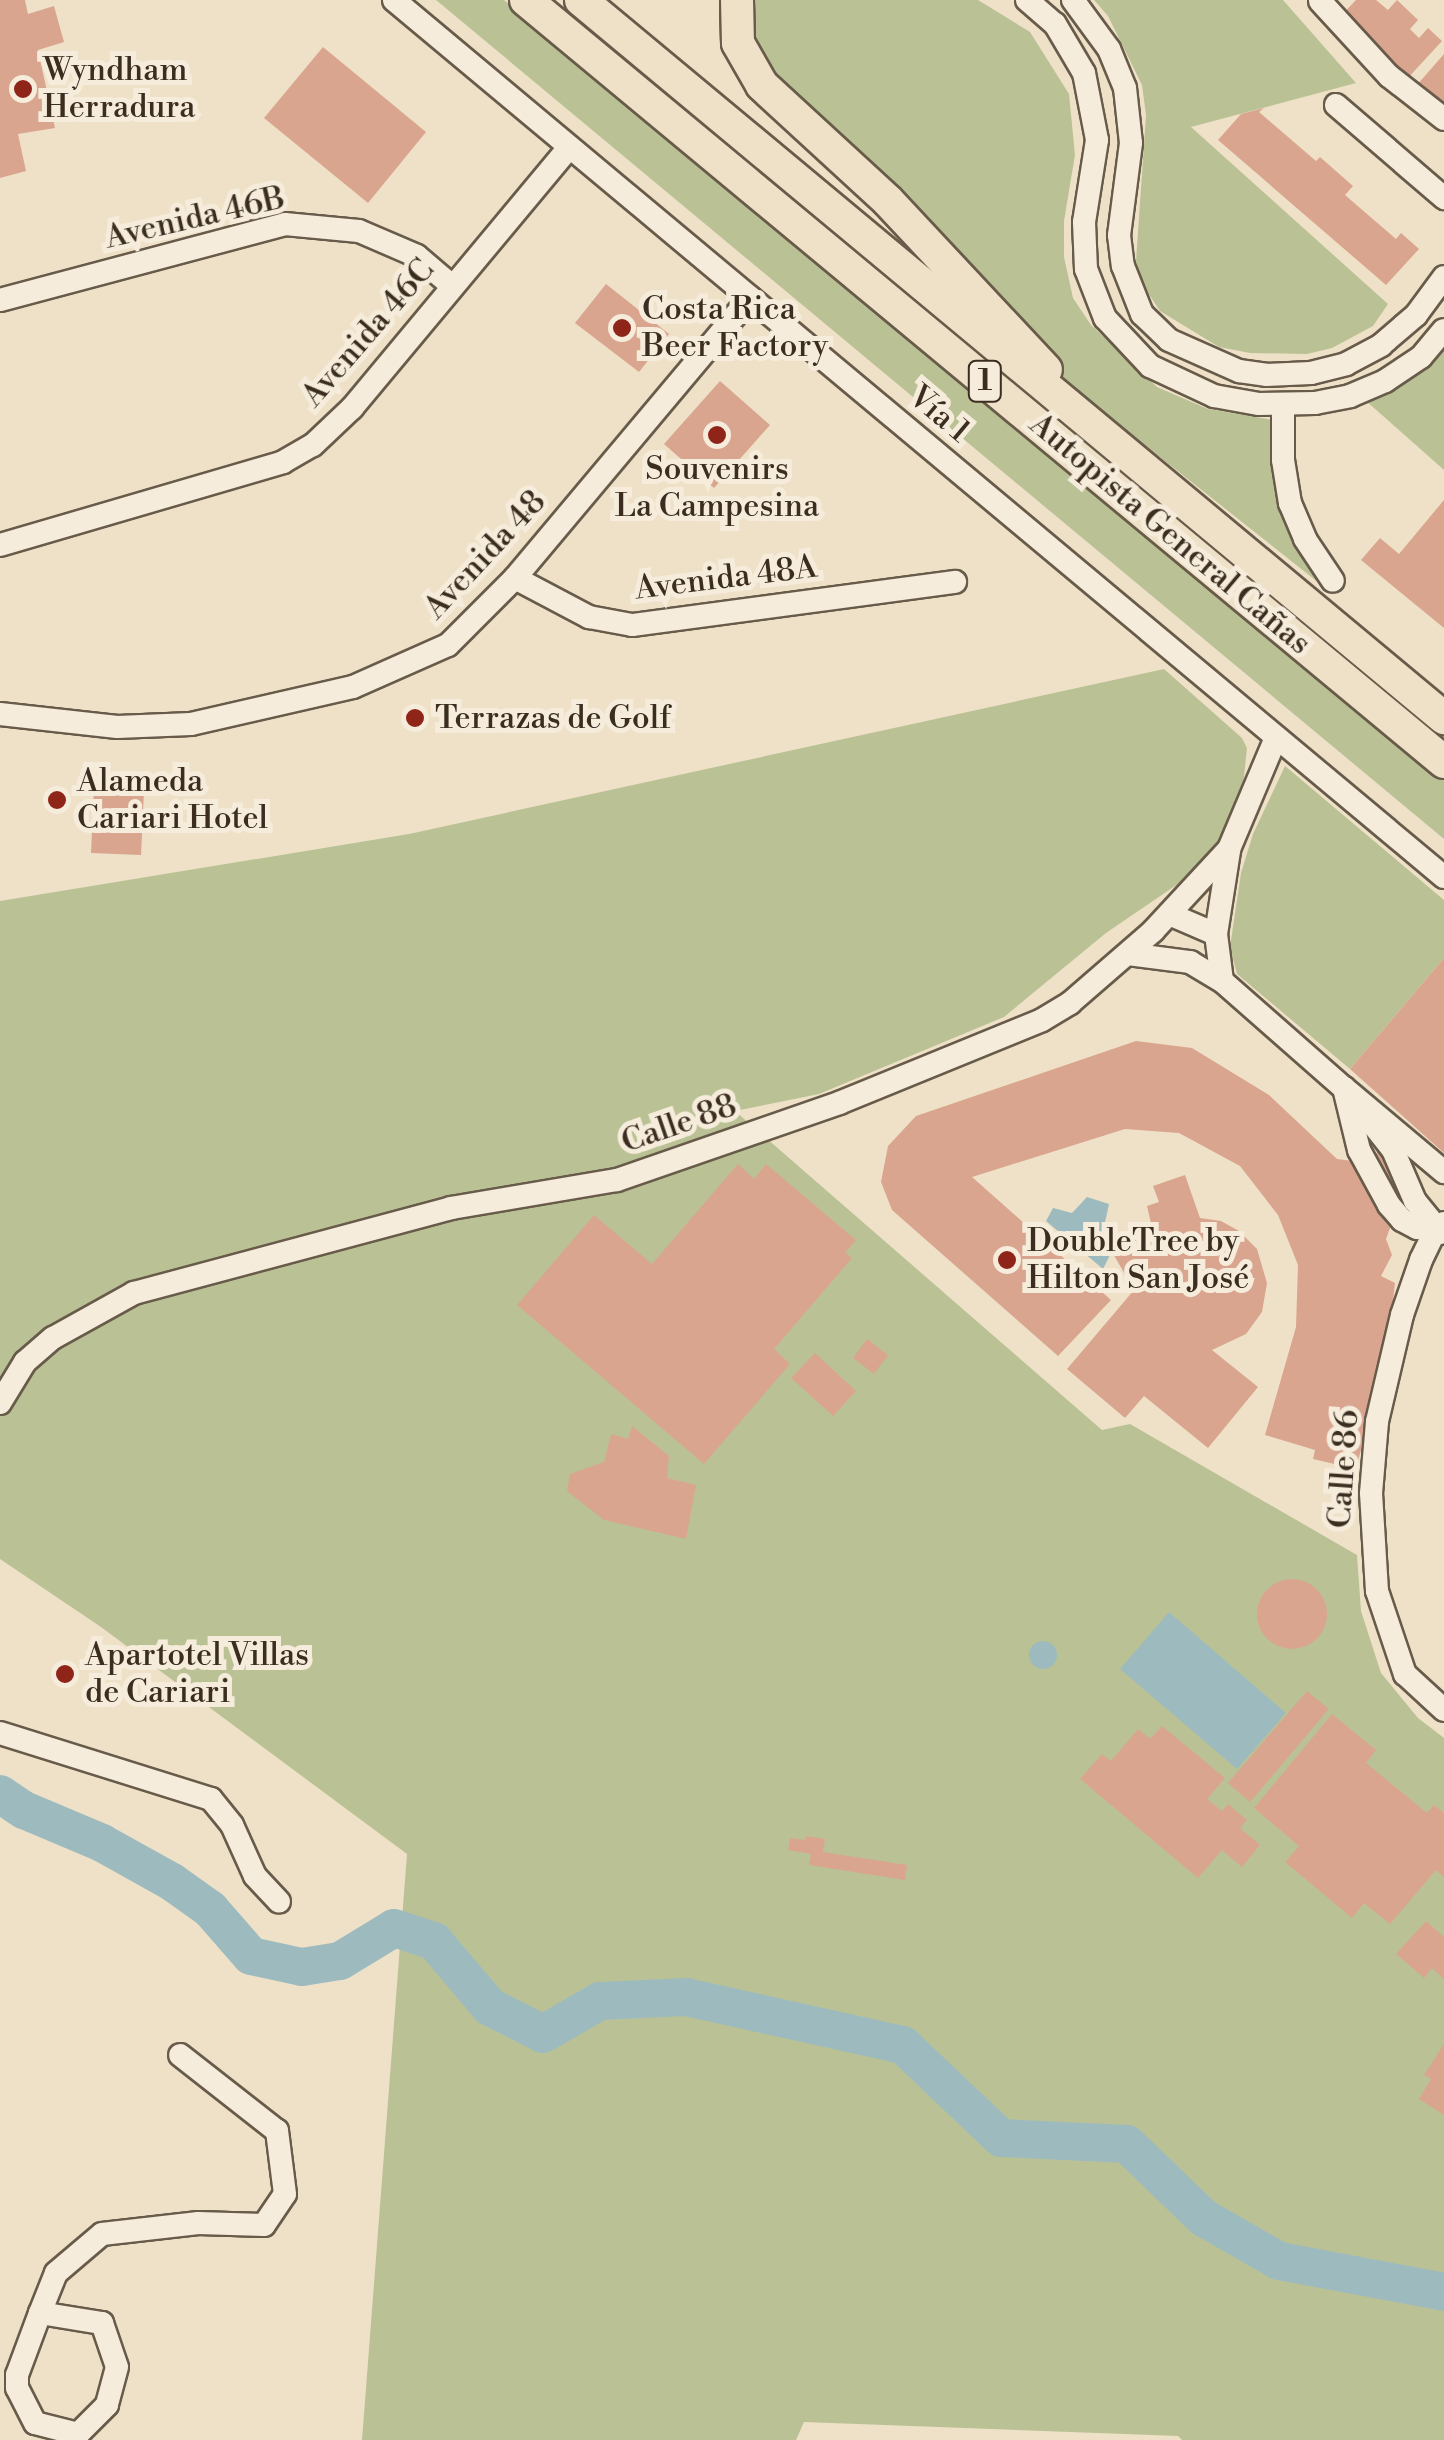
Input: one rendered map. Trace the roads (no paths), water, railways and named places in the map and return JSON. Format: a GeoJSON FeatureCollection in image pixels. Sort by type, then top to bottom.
{"type":"FeatureCollection","features":[{"type":"Feature","properties":{"kind":"highway","name":"Autopista General Cañas"},"geometry":{"type":"LineString","coordinates":[[526,0],[1444,762]]}},
{"type":"Feature","properties":{"kind":"highway","name":"Autopista General Cañas"},"geometry":{"type":"LineString","coordinates":[[581,0],[1444,718]]}},
{"type":"Feature","properties":{"kind":"highway"},"geometry":{"type":"LineString","coordinates":[[737,0],[738,43],[762,85],[888,201],[1010,329],[1047,371],[1076,415]]}},
{"type":"Feature","properties":{"kind":"street","name":"Vía 1"},"geometry":{"type":"LineString","coordinates":[[394,0],[1444,877]]}},
{"type":"Feature","properties":{"kind":"street"},"geometry":{"type":"LineString","coordinates":[[1027,0],[1055,24],[1084,73],[1092,102],[1096,158],[1083,238],[1086,269],[1104,318],[1133,351],[1168,377],[1214,396],[1274,404],[1315,403],[1350,396],[1386,381],[1421,357],[1444,330]]}},
{"type":"Feature","properties":{"kind":"street"},"geometry":{"type":"LineString","coordinates":[[1320,1],[1389,76],[1444,119]]}},
{"type":"Feature","properties":{"kind":"street"},"geometry":{"type":"LineString","coordinates":[[1055,24],[1075,2],[1109,49],[1125,88],[1131,143],[1120,234],[1123,266],[1135,302],[1152,325],[1186,350],[1218,365],[1266,375],[1312,373],[1346,364],[1381,346],[1416,316],[1444,277]]}},
{"type":"Feature","properties":{"kind":"street"},"geometry":{"type":"LineString","coordinates":[[1336,105],[1444,198]]}},
{"type":"Feature","properties":{"kind":"street","name":"Avenida 46C"},"geometry":{"type":"LineString","coordinates":[[0,545],[283,462],[313,445],[352,408],[568,149]]}},
{"type":"Feature","properties":{"kind":"street","name":"Avenida 46B"},"geometry":{"type":"LineString","coordinates":[[0,300],[285,224],[358,231],[417,256],[452,286]]}},
{"type":"Feature","properties":{"kind":"street","name":"Avenida 48"},"geometry":{"type":"LineString","coordinates":[[1,712],[117,728],[191,724],[353,687],[448,645],[515,578],[750,298]]}},
{"type":"Feature","properties":{"kind":"street"},"geometry":{"type":"LineString","coordinates":[[1312,373],[1315,403]]}},
{"type":"Feature","properties":{"kind":"street"},"geometry":{"type":"LineString","coordinates":[[1266,375],[1290,502],[1305,539],[1333,581]]}},
{"type":"Feature","properties":{"kind":"street","name":"Avenida 48A"},"geometry":{"type":"LineString","coordinates":[[515,578],[589,617],[632,624],[954,582]]}},
{"type":"Feature","properties":{"kind":"street","name":"Calle 88"},"geometry":{"type":"LineString","coordinates":[[0,1403],[25,1362],[52,1338],[134,1292],[450,1208],[617,1180],[976,1050],[1070,1003],[1170,914],[1229,849],[1258,789],[1276,738]]}},
{"type":"Feature","properties":{"kind":"street"},"geometry":{"type":"LineString","coordinates":[[1222,981],[1216,934],[1229,849]]}},
{"type":"Feature","properties":{"kind":"street"},"geometry":{"type":"LineString","coordinates":[[1170,914],[1216,934]]}},
{"type":"Feature","properties":{"kind":"street"},"geometry":{"type":"LineString","coordinates":[[1128,954],[1190,962],[1222,981],[1444,1172]]}},
{"type":"Feature","properties":{"kind":"street"},"geometry":{"type":"LineString","coordinates":[[1344,1088],[1393,1150],[1415,1200],[1441,1229]]}},
{"type":"Feature","properties":{"kind":"street","name":"Calle 86"},"geometry":{"type":"LineString","coordinates":[[1441,1229],[1402,1315],[1377,1422],[1371,1546],[1377,1591],[1405,1674],[1444,1710]]}},
{"type":"Feature","properties":{"kind":"street"},"geometry":{"type":"LineString","coordinates":[[0,1733],[210,1799],[222,1809],[255,1876],[279,1902]]}},
{"type":"Feature","properties":{"kind":"street"},"geometry":{"type":"LineString","coordinates":[[40,2313],[102,2323],[117,2367],[106,2405],[78,2434],[35,2424],[8,2387],[17,2375],[40,2313],[56,2273],[102,2234],[198,2223],[264,2225],[285,2194],[277,2131],[180,2054]]}},
{"type":"Feature","properties":{"kind":"water"},"geometry":{"type":"Polygon","coordinates":[[[1087,1197],[1109,1204],[1103,1232],[1116,1243],[1103,1269],[1046,1221],[1053,1208],[1072,1213],[1087,1197]]]}},
{"type":"Feature","properties":{"kind":"water"},"geometry":{"type":"Polygon","coordinates":[[[1169,1612],[1286,1713],[1237,1769],[1120,1669],[1169,1612]]]}},
{"type":"Feature","properties":{"kind":"water"},"geometry":{"type":"Polygon","coordinates":[[[1043,1641],[1053,1645],[1057,1655],[1053,1665],[1043,1669],[1033,1665],[1029,1655],[1033,1645],[1043,1641]]]}},
{"type":"Feature","properties":{"kind":"waterway"},"geometry":{"type":"LineString","coordinates":[[0,1794],[24,1810],[102,1843],[172,1882],[210,1909],[251,1956],[302,1967],[340,1961],[394,1928],[434,1941],[490,2007],[543,2034],[600,2001],[686,1997],[903,2045],[1001,2138],[1127,2144],[1204,2218],[1279,2261],[1444,2292]]}},
{"type":"Feature","properties":{"kind":"place","name":"Wyndham Herradura"},"geometry":{"type":"Point","coordinates":[23,89]}},
{"type":"Feature","properties":{"kind":"place","name":"Costa Rica Beer Factory"},"geometry":{"type":"Point","coordinates":[622,328]}},
{"type":"Feature","properties":{"kind":"place","name":"Souvenirs La Campesina"},"geometry":{"type":"Point","coordinates":[717,435]}},
{"type":"Feature","properties":{"kind":"place","name":"Terrazas de Golf"},"geometry":{"type":"Point","coordinates":[415,718]}},
{"type":"Feature","properties":{"kind":"place","name":"Alameda Cariari Hotel"},"geometry":{"type":"Point","coordinates":[57,800]}},
{"type":"Feature","properties":{"kind":"place","name":"DoubleTree by Hilton San José"},"geometry":{"type":"Point","coordinates":[1007,1260]}},
{"type":"Feature","properties":{"kind":"place","name":"Apartotel Villas de Cariari"},"geometry":{"type":"Point","coordinates":[65,1674]}}]}
